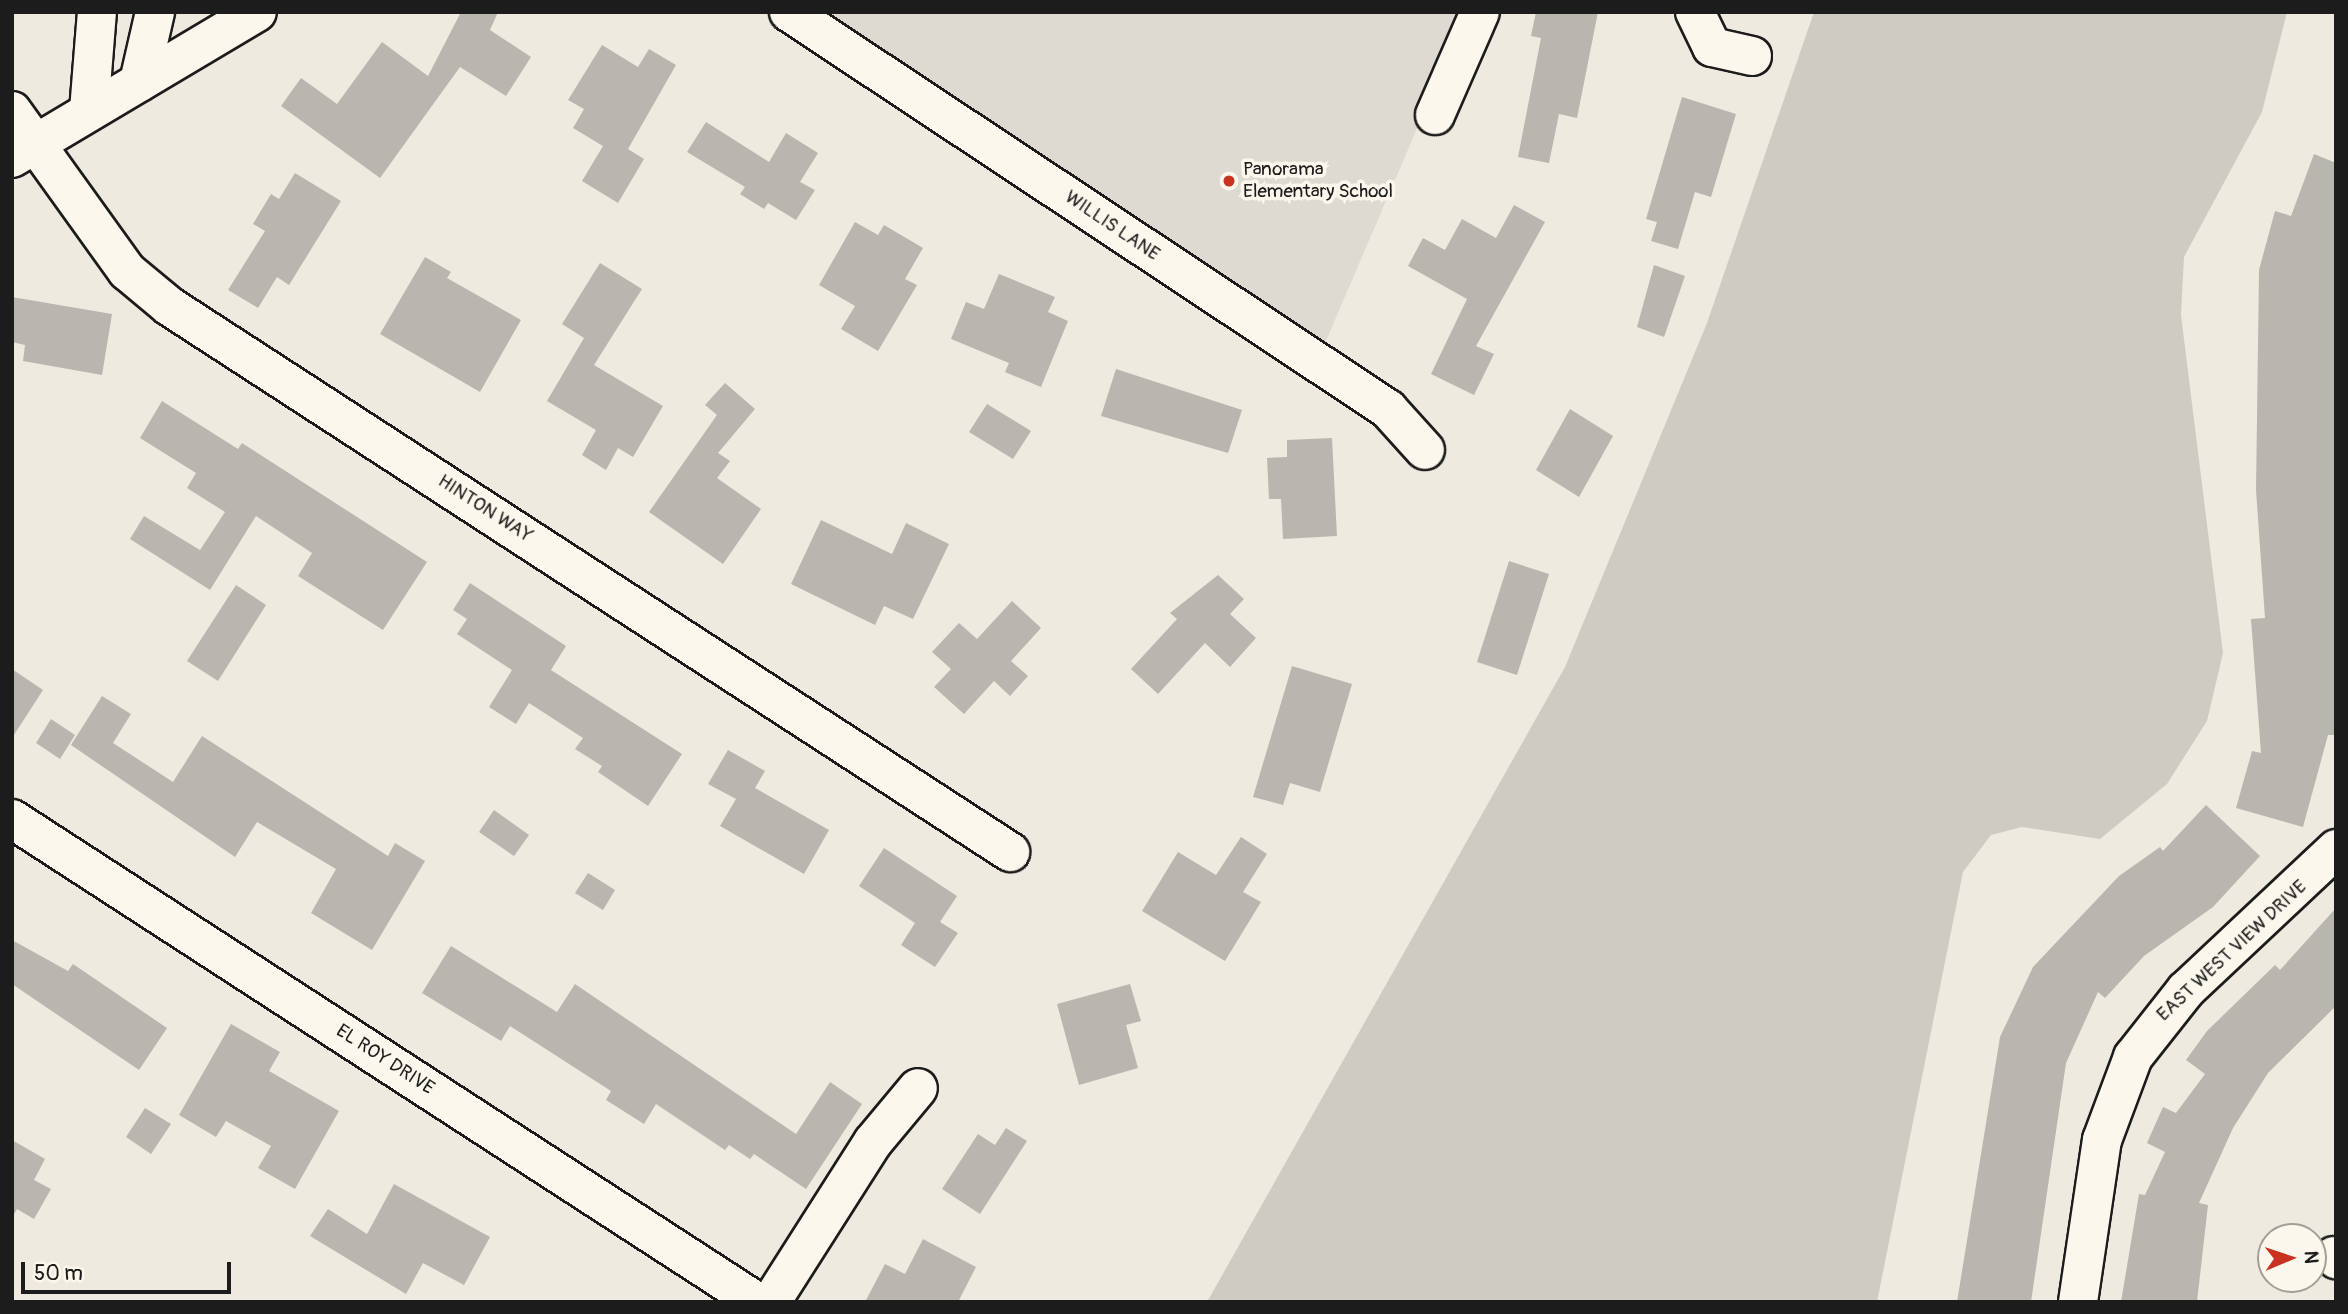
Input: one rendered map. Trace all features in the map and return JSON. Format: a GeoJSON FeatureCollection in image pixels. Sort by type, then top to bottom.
{"type":"FeatureCollection","features":[{"type":"Feature","properties":{"kind":"street"},"geometry":{"type":"LineString","coordinates":[[89,111],[97,12]]}},
{"type":"Feature","properties":{"kind":"street"},"geometry":{"type":"LineString","coordinates":[[139,82],[155,12]]}},
{"type":"Feature","properties":{"kind":"street"},"geometry":{"type":"LineString","coordinates":[[23,151],[257,12]]}},
{"type":"Feature","properties":{"kind":"street","name":"WILLIS LANE"},"geometry":{"type":"LineString","coordinates":[[789,12],[1388,409],[1425,450]]}},
{"type":"Feature","properties":{"kind":"street"},"geometry":{"type":"LineString","coordinates":[[1434,115],[1480,12]]}},
{"type":"Feature","properties":{"kind":"street"},"geometry":{"type":"LineString","coordinates":[[1695,12],[1712,47],[1752,56]]}},
{"type":"Feature","properties":{"kind":"street","name":"HINTON WAY"},"geometry":{"type":"LineString","coordinates":[[12,111],[23,151],[127,271],[169,306],[1010,852]]}},
{"type":"Feature","properties":{"kind":"street","name":"EL ROY DRIVE"},"geometry":{"type":"LineString","coordinates":[[12,819],[757,1302]]}},
{"type":"Feature","properties":{"kind":"street","name":"EAST WEST VIEW DRIVE"},"geometry":{"type":"LineString","coordinates":[[2078,1302],[2102,1140],[2133,1057],[2186,990],[2336,849]]}},
{"type":"Feature","properties":{"kind":"street"},"geometry":{"type":"LineString","coordinates":[[771,1302],[873,1143],[918,1088]]}},
{"type":"Feature","properties":{"kind":"shaded area","name":"Panorama Elementary School"},"geometry":{"type":"Polygon","coordinates":[[[804,12],[1467,12],[1322,350],[804,12]]]}},
{"type":"Feature","properties":{"kind":"shaded area"},"geometry":{"type":"Polygon","coordinates":[[[1814,12],[2287,12],[2262,112],[2184,257],[2181,315],[2223,653],[2207,721],[2167,784],[2100,839],[2022,827],[1991,835],[1963,872],[1877,1302],[1207,1302],[1565,667],[1707,323],[1814,12]]]}},
{"type":"Feature","properties":{"kind":"building"},"geometry":{"type":"Polygon","coordinates":[[[461,12],[498,12],[490,30],[531,57],[506,96],[460,67],[380,178],[281,106],[301,78],[337,104],[382,42],[428,76],[461,12]]]}},
{"type":"Feature","properties":{"kind":"building"},"geometry":{"type":"Polygon","coordinates":[[[1536,12],[1598,12],[1577,118],[1559,114],[1549,163],[1518,157],[1541,38],[1531,36],[1536,12]]]}},
{"type":"Feature","properties":{"kind":"building"},"geometry":{"type":"Polygon","coordinates":[[[602,45],[638,67],[649,49],[676,65],[628,149],[644,159],[618,203],[582,181],[603,146],[573,128],[584,109],[568,100],[602,45]]]}},
{"type":"Feature","properties":{"kind":"building"},"geometry":{"type":"Polygon","coordinates":[[[1682,97],[1736,114],[1711,197],[1695,192],[1678,249],[1651,241],[1657,222],[1646,219],[1682,97]]]}},
{"type":"Feature","properties":{"kind":"building"},"geometry":{"type":"Polygon","coordinates":[[[706,122],[769,162],[786,133],[818,153],[800,182],[815,190],[796,220],[768,203],[764,209],[740,194],[745,187],[687,152],[706,122]]]}},
{"type":"Feature","properties":{"kind":"building"},"geometry":{"type":"Polygon","coordinates":[[[2314,154],[2336,163],[2336,735],[2328,735],[2303,827],[2236,808],[2252,751],[2261,753],[2251,619],[2265,618],[2256,490],[2259,270],[2275,211],[2291,216],[2314,154]]]}},
{"type":"Feature","properties":{"kind":"building"},"geometry":{"type":"Polygon","coordinates":[[[295,173],[341,201],[289,285],[277,277],[258,308],[228,290],[265,231],[253,224],[271,194],[279,199],[295,173]]]}},
{"type":"Feature","properties":{"kind":"building"},"geometry":{"type":"Polygon","coordinates":[[[1514,205],[1545,222],[1476,346],[1494,354],[1474,395],[1431,374],[1467,299],[1408,266],[1423,238],[1445,250],[1462,219],[1496,238],[1514,205]]]}},
{"type":"Feature","properties":{"kind":"building"},"geometry":{"type":"Polygon","coordinates":[[[855,222],[878,235],[884,225],[923,248],[905,279],[917,285],[878,351],[841,329],[855,306],[819,285],[855,222]]]}},
{"type":"Feature","properties":{"kind":"building"},"geometry":{"type":"Polygon","coordinates":[[[425,257],[451,272],[447,278],[521,320],[480,392],[380,334],[425,257]]]}},
{"type":"Feature","properties":{"kind":"building"},"geometry":{"type":"Polygon","coordinates":[[[600,263],[642,289],[594,365],[663,406],[633,457],[618,448],[606,470],[582,455],[596,430],[547,401],[584,338],[562,324],[600,263]]]}},
{"type":"Feature","properties":{"kind":"building"},"geometry":{"type":"Polygon","coordinates":[[[1654,265],[1685,276],[1664,337],[1637,327],[1654,265]]]}},
{"type":"Feature","properties":{"kind":"building"},"geometry":{"type":"Polygon","coordinates":[[[999,274],[1055,297],[1048,312],[1068,321],[1041,387],[1005,372],[1009,363],[951,339],[966,302],[984,309],[999,274]]]}},
{"type":"Feature","properties":{"kind":"building"},"geometry":{"type":"Polygon","coordinates":[[[12,297],[112,314],[102,375],[23,361],[25,345],[12,342],[12,297]]]}},
{"type":"Feature","properties":{"kind":"building"},"geometry":{"type":"Polygon","coordinates":[[[1116,369],[1242,410],[1228,453],[1101,416],[1116,369]]]}},
{"type":"Feature","properties":{"kind":"building"},"geometry":{"type":"Polygon","coordinates":[[[725,383],[755,409],[718,453],[730,461],[717,478],[761,509],[723,564],[649,512],[717,415],[705,405],[725,383]]]}},
{"type":"Feature","properties":{"kind":"building"},"geometry":{"type":"Polygon","coordinates":[[[162,401],[238,449],[242,443],[427,562],[383,630],[298,576],[312,553],[256,516],[210,590],[130,539],[144,516],[200,550],[225,512],[187,488],[196,473],[140,438],[162,401]]]}},
{"type":"Feature","properties":{"kind":"building"},"geometry":{"type":"Polygon","coordinates":[[[987,404],[1031,431],[1013,459],[969,432],[987,404]]]}},
{"type":"Feature","properties":{"kind":"building"},"geometry":{"type":"Polygon","coordinates":[[[1570,409],[1613,436],[1579,497],[1536,470],[1570,409]]]}},
{"type":"Feature","properties":{"kind":"building"},"geometry":{"type":"Polygon","coordinates":[[[1332,438],[1337,536],[1283,539],[1281,499],[1269,499],[1267,458],[1287,457],[1287,440],[1332,438]]]}},
{"type":"Feature","properties":{"kind":"building"},"geometry":{"type":"Polygon","coordinates":[[[821,520],[892,554],[906,523],[949,544],[913,619],[884,606],[875,625],[791,584],[821,520]]]}},
{"type":"Feature","properties":{"kind":"building"},"geometry":{"type":"Polygon","coordinates":[[[1509,561],[1549,574],[1517,675],[1477,662],[1509,561]]]}},
{"type":"Feature","properties":{"kind":"building"},"geometry":{"type":"Polygon","coordinates":[[[1218,575],[1244,599],[1230,614],[1256,638],[1230,667],[1205,643],[1158,694],[1131,669],[1177,619],[1170,613],[1218,575]]]}},
{"type":"Feature","properties":{"kind":"building"},"geometry":{"type":"Polygon","coordinates":[[[470,583],[566,646],[551,670],[682,754],[648,806],[598,772],[602,766],[575,749],[583,738],[529,703],[516,724],[489,707],[512,670],[457,634],[467,619],[453,610],[470,583]]]}},
{"type":"Feature","properties":{"kind":"building"},"geometry":{"type":"Polygon","coordinates":[[[236,585],[266,605],[218,681],[187,661],[236,585]]]}},
{"type":"Feature","properties":{"kind":"building"},"geometry":{"type":"Polygon","coordinates":[[[1012,601],[1041,628],[1011,661],[1028,676],[1010,696],[994,681],[964,714],[934,687],[951,669],[932,652],[959,623],[977,639],[1012,601]]]}},
{"type":"Feature","properties":{"kind":"building"},"geometry":{"type":"Polygon","coordinates":[[[1292,666],[1352,684],[1320,792],[1290,783],[1283,805],[1253,797],[1292,666]]]}},
{"type":"Feature","properties":{"kind":"building"},"geometry":{"type":"Polygon","coordinates":[[[12,669],[43,690],[12,738],[12,669]]]}},
{"type":"Feature","properties":{"kind":"building"},"geometry":{"type":"Polygon","coordinates":[[[102,696],[131,714],[113,743],[173,782],[202,736],[388,856],[395,843],[425,861],[372,950],[311,913],[336,869],[257,822],[235,857],[71,745],[102,696]]]}},
{"type":"Feature","properties":{"kind":"building"},"geometry":{"type":"Polygon","coordinates":[[[51,719],[75,735],[60,759],[36,743],[51,719]]]}},
{"type":"Feature","properties":{"kind":"building"},"geometry":{"type":"Polygon","coordinates":[[[728,750],[765,771],[755,788],[829,830],[804,874],[720,826],[736,799],[708,784],[728,750]]]}},
{"type":"Feature","properties":{"kind":"building"},"geometry":{"type":"Polygon","coordinates":[[[2206,805],[2260,856],[2213,907],[2144,956],[2105,998],[2098,992],[2066,1063],[2031,1302],[1957,1302],[2000,1037],[2033,967],[2119,876],[2160,847],[2163,851],[2206,805]]]}},
{"type":"Feature","properties":{"kind":"building"},"geometry":{"type":"Polygon","coordinates":[[[494,810],[529,835],[514,856],[479,832],[494,810]]]}},
{"type":"Feature","properties":{"kind":"building"},"geometry":{"type":"Polygon","coordinates":[[[1241,837],[1267,854],[1243,892],[1261,902],[1225,961],[1142,911],[1178,852],[1216,875],[1241,837]]]}},
{"type":"Feature","properties":{"kind":"building"},"geometry":{"type":"Polygon","coordinates":[[[884,848],[957,896],[940,922],[958,933],[935,967],[901,945],[915,923],[859,886],[884,848]]]}},
{"type":"Feature","properties":{"kind":"building"},"geometry":{"type":"Polygon","coordinates":[[[588,873],[615,890],[603,910],[575,893],[588,873]]]}},
{"type":"Feature","properties":{"kind":"building"},"geometry":{"type":"Polygon","coordinates":[[[2336,908],[2336,1006],[2268,1073],[2233,1128],[2199,1203],[2208,1205],[2197,1302],[2121,1302],[2139,1194],[2145,1195],[2165,1152],[2147,1143],[2163,1107],[2176,1113],[2205,1074],[2186,1060],[2207,1031],[2275,965],[2280,970],[2336,908]]]}},
{"type":"Feature","properties":{"kind":"building"},"geometry":{"type":"Polygon","coordinates":[[[12,940],[68,971],[73,964],[167,1028],[139,1070],[12,984],[12,940]]]}},
{"type":"Feature","properties":{"kind":"building"},"geometry":{"type":"Polygon","coordinates":[[[451,946],[557,1012],[575,984],[796,1134],[830,1082],[862,1104],[806,1189],[754,1154],[750,1159],[729,1145],[725,1150],[656,1104],[644,1124],[606,1100],[611,1091],[510,1026],[501,1041],[422,993],[451,946]]]}},
{"type":"Feature","properties":{"kind":"building"},"geometry":{"type":"Polygon","coordinates":[[[1130,984],[1141,1021],[1126,1025],[1138,1068],[1079,1085],[1057,1004],[1130,984]]]}},
{"type":"Feature","properties":{"kind":"building"},"geometry":{"type":"Polygon","coordinates":[[[231,1024],[280,1052],[269,1071],[339,1111],[295,1189],[258,1168],[271,1146],[226,1121],[216,1137],[179,1115],[231,1024]]]}},
{"type":"Feature","properties":{"kind":"building"},"geometry":{"type":"Polygon","coordinates":[[[145,1108],[171,1124],[151,1154],[126,1137],[145,1108]]]}},
{"type":"Feature","properties":{"kind":"building"},"geometry":{"type":"Polygon","coordinates":[[[1006,1128],[1027,1141],[980,1214],[942,1189],[978,1134],[995,1145],[1006,1128]]]}},
{"type":"Feature","properties":{"kind":"building"},"geometry":{"type":"Polygon","coordinates":[[[12,1140],[45,1159],[34,1180],[51,1189],[34,1219],[17,1209],[12,1218],[12,1140]]]}},
{"type":"Feature","properties":{"kind":"building"},"geometry":{"type":"Polygon","coordinates":[[[394,1184],[490,1237],[464,1285],[423,1263],[406,1294],[310,1236],[328,1209],[367,1234],[394,1184]]]}},
{"type":"Feature","properties":{"kind":"building"},"geometry":{"type":"Polygon","coordinates":[[[923,1239],[976,1267],[958,1302],[865,1302],[885,1264],[905,1274],[923,1239]]]}},
{"type":"Feature","properties":{"kind":"place","name":"Panorama Elementary School"},"geometry":{"type":"Point","coordinates":[1229,181]}}]}
